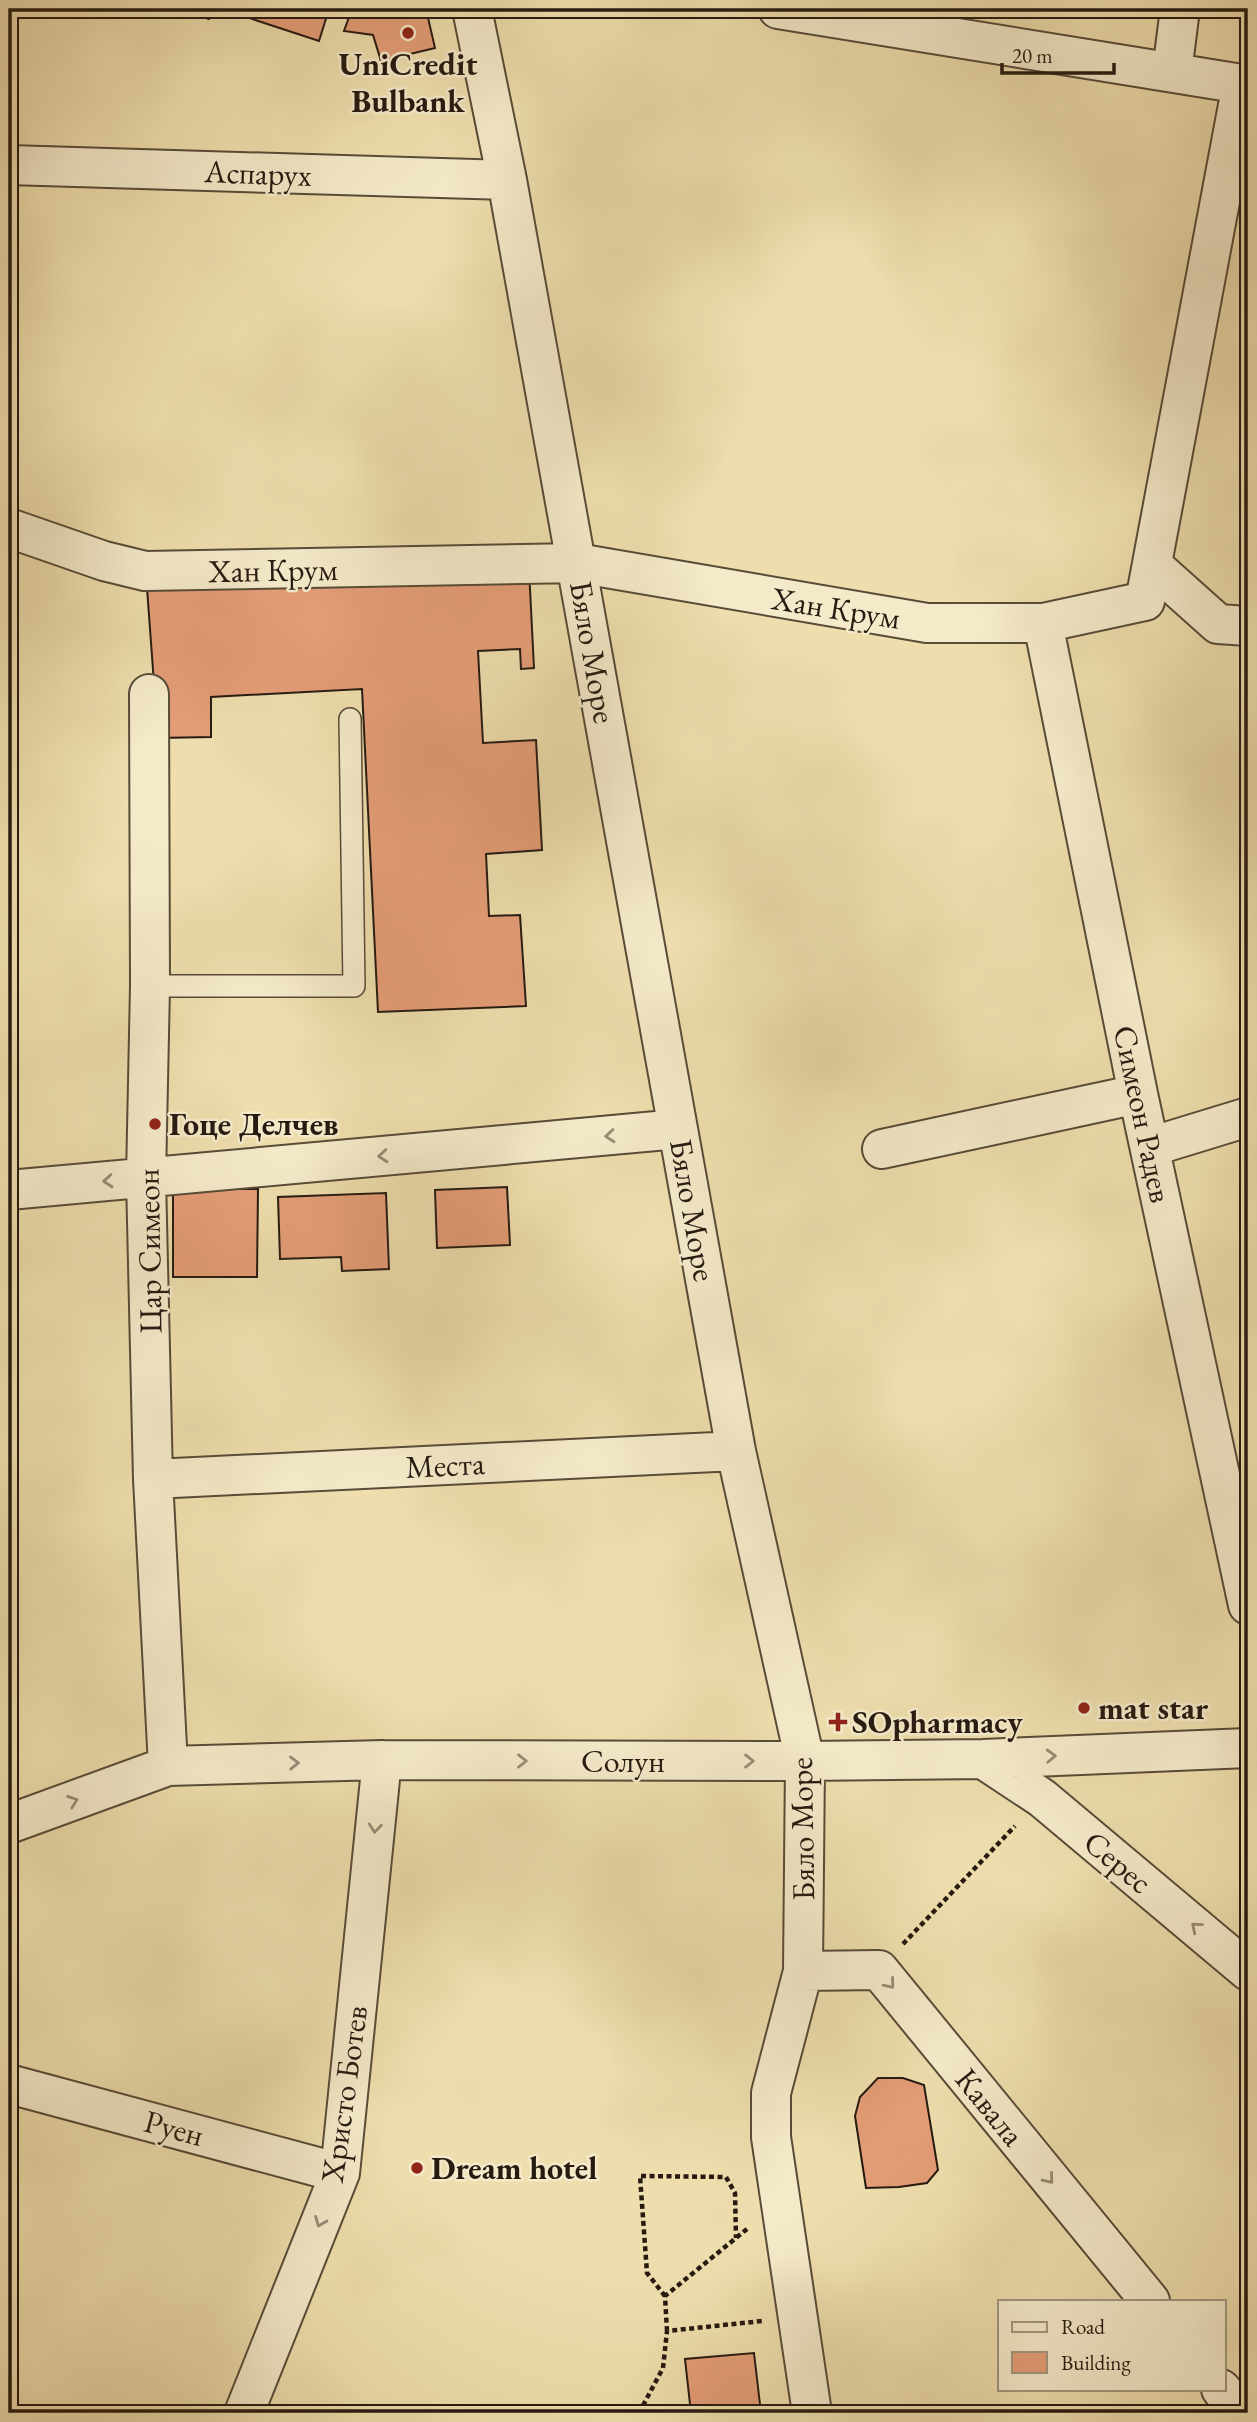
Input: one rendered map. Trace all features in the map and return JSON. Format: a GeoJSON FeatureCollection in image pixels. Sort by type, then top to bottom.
{"type":"FeatureCollection","features":[{"type":"Feature","properties":{"kind":"street","name":"Бяло Море"},"geometry":{"type":"LineString","coordinates":[[472,9],[507,180],[736,1451],[805,1762],[803,1971],[771,2093],[771,2137],[796,2318],[813,2413]]}},
{"type":"Feature","properties":{"kind":"street"},"geometry":{"type":"LineString","coordinates":[[778,9],[1245,85]]}},
{"type":"Feature","properties":{"kind":"street"},"geometry":{"type":"LineString","coordinates":[[1172,72],[1180,9]]}},
{"type":"Feature","properties":{"kind":"street","name":"Хан Крум"},"geometry":{"type":"LineString","coordinates":[[9,528],[104,561],[145,572],[577,563],[927,623],[1043,623],[1145,601],[1245,85]]}},
{"type":"Feature","properties":{"kind":"street","name":"Аспарух"},"geometry":{"type":"LineString","coordinates":[[9,165],[507,180]]}},
{"type":"Feature","properties":{"kind":"street"},"geometry":{"type":"LineString","coordinates":[[1152,565],[1218,624],[1248,626]]}},
{"type":"Feature","properties":{"kind":"street","name":"Симеон Радев"},"geometry":{"type":"LineString","coordinates":[[1043,623],[1138,1094],[1248,1605]]}},
{"type":"Feature","properties":{"kind":"street","name":"Цар Симеон"},"geometry":{"type":"LineString","coordinates":[[149,694],[150,986],[146,1178],[153,1479],[168,1766]]}},
{"type":"Feature","properties":{"kind":"street"},"geometry":{"type":"LineString","coordinates":[[882,1149],[1138,1094]]}},
{"type":"Feature","properties":{"kind":"street"},"geometry":{"type":"LineString","coordinates":[[1150,1147],[1248,1116]]}},
{"type":"Feature","properties":{"kind":"street"},"geometry":{"type":"LineString","coordinates":[[9,1190],[678,1129]]}},
{"type":"Feature","properties":{"kind":"street","name":"Места"},"geometry":{"type":"LineString","coordinates":[[153,1479],[736,1451]]}},
{"type":"Feature","properties":{"kind":"street","name":"Солун"},"geometry":{"type":"LineString","coordinates":[[9,1824],[168,1766],[382,1760],[805,1762],[983,1759],[1248,1748]]}},
{"type":"Feature","properties":{"kind":"street","name":"Серес"},"geometry":{"type":"LineString","coordinates":[[983,1759],[1042,1798],[1248,1971]]}},
{"type":"Feature","properties":{"kind":"street","name":"Христо Ботев"},"geometry":{"type":"LineString","coordinates":[[244,2413],[340,2173],[382,1760]]}},
{"type":"Feature","properties":{"kind":"street"},"geometry":{"type":"LineString","coordinates":[[803,1971],[878,1970]]}},
{"type":"Feature","properties":{"kind":"street","name":"Кавала"},"geometry":{"type":"LineString","coordinates":[[878,1970],[1149,2300]]}},
{"type":"Feature","properties":{"kind":"street","name":"Руен"},"geometry":{"type":"LineString","coordinates":[[9,2084],[340,2173]]}},
{"type":"Feature","properties":{"kind":"street"},"geometry":{"type":"LineString","coordinates":[[1222,2390],[1241,2413]]}},
{"type":"Feature","properties":{"kind":"lane"},"geometry":{"type":"LineString","coordinates":[[150,986],[354,986],[349,719]]}},
{"type":"Feature","properties":{"kind":"path"},"geometry":{"type":"LineString","coordinates":[[878,1970],[1042,1798]]}},
{"type":"Feature","properties":{"kind":"path"},"geometry":{"type":"LineString","coordinates":[[639,2413],[663,2368],[667,2331],[665,2296],[647,2273],[640,2176],[726,2177],[735,2193],[736,2238]]}},
{"type":"Feature","properties":{"kind":"path"},"geometry":{"type":"LineString","coordinates":[[665,2296],[780,2202]]}},
{"type":"Feature","properties":{"kind":"path"},"geometry":{"type":"LineString","coordinates":[[667,2331],[796,2318]]}},
{"type":"Feature","properties":{"kind":"building"},"geometry":{"type":"Polygon","coordinates":[[[177,9],[212,9],[209,19],[177,9]]]}},
{"type":"Feature","properties":{"kind":"building"},"geometry":{"type":"Polygon","coordinates":[[[239,9],[329,9],[319,41],[237,14],[239,9]]]}},
{"type":"Feature","properties":{"kind":"building"},"geometry":{"type":"Polygon","coordinates":[[[352,9],[426,9],[435,48],[381,61],[373,35],[344,31],[352,9]]]}},
{"type":"Feature","properties":{"kind":"building"},"geometry":{"type":"Polygon","coordinates":[[[529,569],[534,668],[521,669],[520,649],[478,651],[483,743],[536,740],[542,850],[486,854],[489,916],[520,915],[526,1006],[378,1012],[362,689],[211,697],[211,737],[158,738],[147,588],[529,569]]]}},
{"type":"Feature","properties":{"kind":"building"},"geometry":{"type":"Polygon","coordinates":[[[507,1187],[510,1245],[437,1248],[435,1190],[507,1187]]]}},
{"type":"Feature","properties":{"kind":"building"},"geometry":{"type":"Polygon","coordinates":[[[173,1189],[258,1189],[257,1277],[173,1277],[173,1189]]]}},
{"type":"Feature","properties":{"kind":"building"},"geometry":{"type":"Polygon","coordinates":[[[386,1193],[389,1269],[342,1271],[341,1257],[280,1259],[278,1197],[386,1193]]]}},
{"type":"Feature","properties":{"kind":"building"},"geometry":{"type":"Polygon","coordinates":[[[878,2078],[903,2078],[924,2085],[938,2170],[927,2183],[866,2188],[855,2116],[860,2097],[878,2078]]]}},
{"type":"Feature","properties":{"kind":"building"},"geometry":{"type":"Polygon","coordinates":[[[754,2353],[761,2413],[691,2413],[685,2359],[754,2353]]]}},
{"type":"Feature","properties":{"kind":"place","name":"UniCredit Bulbank"},"geometry":{"type":"Point","coordinates":[408,33]}},
{"type":"Feature","properties":{"kind":"place","name":"Гоце Делчев"},"geometry":{"type":"Point","coordinates":[155,1124]}},
{"type":"Feature","properties":{"kind":"place","name":"mat star"},"geometry":{"type":"Point","coordinates":[1084,1708]}},
{"type":"Feature","properties":{"kind":"place","name":"SOpharmacy"},"geometry":{"type":"Point","coordinates":[838,1722]}},
{"type":"Feature","properties":{"kind":"place","name":"Dream hotel"},"geometry":{"type":"Point","coordinates":[417,2168]}}]}
